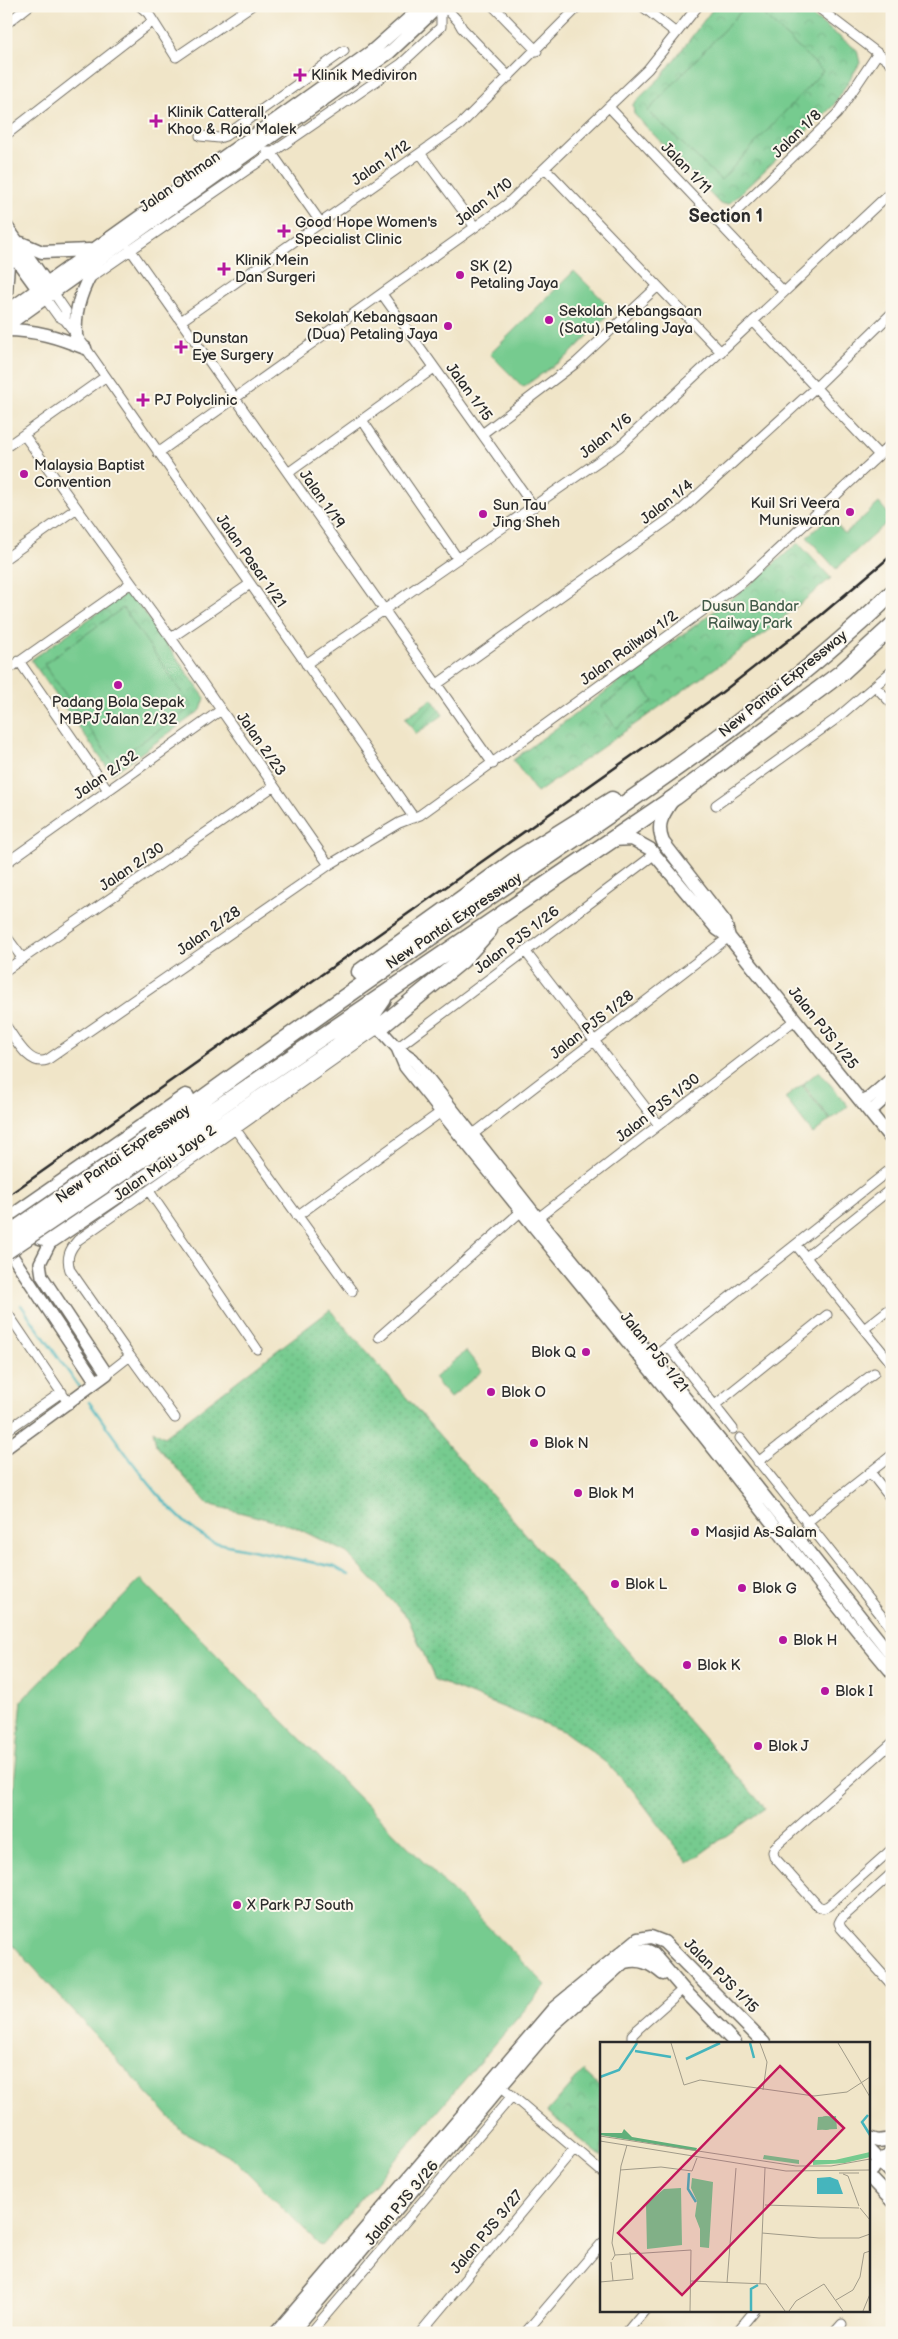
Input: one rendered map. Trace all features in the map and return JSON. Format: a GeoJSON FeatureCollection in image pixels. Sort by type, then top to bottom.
{"type":"FeatureCollection","features":[{"type":"Feature","properties":{"kind":"highway","name":"New Pantai Expressway"},"geometry":{"type":"LineString","coordinates":[[6,1236],[151,1136],[361,984],[668,773],[772,696],[870,614],[892,592]]}},
{"type":"Feature","properties":{"kind":"highway","name":"New Pantai Expressway"},"geometry":{"type":"LineString","coordinates":[[6,1251],[675,797],[842,673],[892,626]]}},
{"type":"Feature","properties":{"kind":"highway"},"geometry":{"type":"LineString","coordinates":[[6,1222],[516,860],[611,801],[668,773]]}},
{"type":"Feature","properties":{"kind":"highway"},"geometry":{"type":"LineString","coordinates":[[379,1028],[462,960],[506,912]]}},
{"type":"Feature","properties":{"kind":"highway"},"geometry":{"type":"LineString","coordinates":[[43,1197],[35,1211],[33,1225],[40,1236],[52,1239],[335,1048],[367,1022],[390,989]]}},
{"type":"Feature","properties":{"kind":"main road","name":"Jalan Othman"},"geometry":{"type":"LineString","coordinates":[[6,326],[45,291],[249,138],[383,42],[423,6]]}},
{"type":"Feature","properties":{"kind":"main road","name":"Jalan Othman"},"geometry":{"type":"LineString","coordinates":[[95,255],[251,152],[390,52],[441,6]]}},
{"type":"Feature","properties":{"kind":"main road"},"geometry":{"type":"LineString","coordinates":[[6,226],[11,245],[6,293]]}},
{"type":"Feature","properties":{"kind":"main road"},"geometry":{"type":"LineString","coordinates":[[11,245],[42,252],[95,255],[78,305],[75,319],[76,334]]}},
{"type":"Feature","properties":{"kind":"main road"},"geometry":{"type":"LineString","coordinates":[[11,245],[45,291]]}},
{"type":"Feature","properties":{"kind":"main road","name":"Jalan Othman"},"geometry":{"type":"LineString","coordinates":[[6,312],[45,291]]}},
{"type":"Feature","properties":{"kind":"main road"},"geometry":{"type":"LineString","coordinates":[[6,330],[38,332],[84,348]]}},
{"type":"Feature","properties":{"kind":"main road","name":"Jalan PJS 1/25"},"geometry":{"type":"LineString","coordinates":[[675,797],[660,818],[659,832],[663,842],[725,922],[729,937]]}},
{"type":"Feature","properties":{"kind":"main road","name":"Jalan PJS 1/25"},"geometry":{"type":"LineString","coordinates":[[612,840],[632,839],[645,844],[655,854],[718,929],[729,937],[892,1140]]}},
{"type":"Feature","properties":{"kind":"main road"},"geometry":{"type":"LineString","coordinates":[[497,2083],[554,2008],[638,1939],[650,1937],[648,1950],[734,2042]]}},
{"type":"Feature","properties":{"kind":"main road","name":"Jalan PJS 1/15"},"geometry":{"type":"LineString","coordinates":[[650,1937],[664,1942],[763,2042]]}},
{"type":"Feature","properties":{"kind":"main road"},"geometry":{"type":"LineString","coordinates":[[276,2333],[298,2315],[497,2083],[553,2025],[624,1962],[638,1952],[648,1950]]}},
{"type":"Feature","properties":{"kind":"main road"},"geometry":{"type":"LineString","coordinates":[[624,1962],[635,1959],[648,1963],[683,1989]]}},
{"type":"Feature","properties":{"kind":"main road"},"geometry":{"type":"LineString","coordinates":[[870,2138],[878,2141],[892,2140]]}},
{"type":"Feature","properties":{"kind":"main road"},"geometry":{"type":"LineString","coordinates":[[870,2151],[892,2175]]}},
{"type":"Feature","properties":{"kind":"main road"},"geometry":{"type":"LineString","coordinates":[[870,2171],[892,2151]]}},
{"type":"Feature","properties":{"kind":"main road"},"geometry":{"type":"LineString","coordinates":[[870,2178],[892,2201]]}},
{"type":"Feature","properties":{"kind":"main road"},"geometry":{"type":"LineString","coordinates":[[291,2333],[298,2315]]}},
{"type":"Feature","properties":{"kind":"street"},"geometry":{"type":"LineString","coordinates":[[6,24],[29,6]]}},
{"type":"Feature","properties":{"kind":"street"},"geometry":{"type":"LineString","coordinates":[[140,6],[153,21],[176,57],[252,6]]}},
{"type":"Feature","properties":{"kind":"street"},"geometry":{"type":"LineString","coordinates":[[441,6],[509,77]]}},
{"type":"Feature","properties":{"kind":"street"},"geometry":{"type":"LineString","coordinates":[[88,279],[401,64],[441,26],[441,6]]}},
{"type":"Feature","properties":{"kind":"street"},"geometry":{"type":"LineString","coordinates":[[492,6],[536,51]]}},
{"type":"Feature","properties":{"kind":"street","name":"Jalan 1/12"},"geometry":{"type":"LineString","coordinates":[[181,321],[460,124],[536,51],[579,6]]}},
{"type":"Feature","properties":{"kind":"street"},"geometry":{"type":"LineString","coordinates":[[642,6],[676,34]]}},
{"type":"Feature","properties":{"kind":"street","name":"Jalan 1/10"},"geometry":{"type":"LineString","coordinates":[[158,453],[506,205],[648,69],[698,6]]}},
{"type":"Feature","properties":{"kind":"street"},"geometry":{"type":"LineString","coordinates":[[816,6],[892,64]]}},
{"type":"Feature","properties":{"kind":"street"},"geometry":{"type":"LineString","coordinates":[[6,135],[153,21]]}},
{"type":"Feature","properties":{"kind":"street"},"geometry":{"type":"LineString","coordinates":[[200,136],[219,138],[344,51]]}},
{"type":"Feature","properties":{"kind":"street","name":"Jalan 1/8"},"geometry":{"type":"LineString","coordinates":[[722,224],[837,114],[878,53]]}},
{"type":"Feature","properties":{"kind":"street"},"geometry":{"type":"LineString","coordinates":[[326,64],[336,77]]}},
{"type":"Feature","properties":{"kind":"street","name":"Jalan 1/11"},"geometry":{"type":"LineString","coordinates":[[609,107],[722,224],[784,292]]}},
{"type":"Feature","properties":{"kind":"street"},"geometry":{"type":"LineString","coordinates":[[240,125],[249,138]]}},
{"type":"Feature","properties":{"kind":"street"},"geometry":{"type":"LineString","coordinates":[[251,152],[271,152]]}},
{"type":"Feature","properties":{"kind":"street"},"geometry":{"type":"LineString","coordinates":[[271,152],[321,223]]}},
{"type":"Feature","properties":{"kind":"street"},"geometry":{"type":"LineString","coordinates":[[420,153],[475,227]]}},
{"type":"Feature","properties":{"kind":"street"},"geometry":{"type":"LineString","coordinates":[[545,168],[721,352]]}},
{"type":"Feature","properties":{"kind":"street","name":"Jalan 1/6"},"geometry":{"type":"LineString","coordinates":[[306,664],[620,447],[892,191]]}},
{"type":"Feature","properties":{"kind":"street","name":"Jalan 1/19"},"geometry":{"type":"LineString","coordinates":[[130,249],[493,764]]}},
{"type":"Feature","properties":{"kind":"street"},"geometry":{"type":"LineString","coordinates":[[482,434],[576,363],[658,286]]}},
{"type":"Feature","properties":{"kind":"street","name":"Jalan Pasar 1/21"},"geometry":{"type":"LineString","coordinates":[[45,291],[58,316],[65,320],[76,334],[414,818]]}},
{"type":"Feature","properties":{"kind":"street","name":"Jalan 1/15"},"geometry":{"type":"LineString","coordinates":[[382,294],[534,507]]}},
{"type":"Feature","properties":{"kind":"street","name":"Jalan 1/4"},"geometry":{"type":"LineString","coordinates":[[436,685],[679,512],[815,388],[892,313]]}},
{"type":"Feature","properties":{"kind":"street"},"geometry":{"type":"LineString","coordinates":[[753,321],[879,455]]}},
{"type":"Feature","properties":{"kind":"street"},"geometry":{"type":"LineString","coordinates":[[288,473],[434,368]]}},
{"type":"Feature","properties":{"kind":"street"},"geometry":{"type":"LineString","coordinates":[[6,447],[106,377]]}},
{"type":"Feature","properties":{"kind":"street"},"geometry":{"type":"LineString","coordinates":[[362,420],[458,559]]}},
{"type":"Feature","properties":{"kind":"street","name":"Jalan 2/23"},"geometry":{"type":"LineString","coordinates":[[24,435],[171,638],[329,865]]}},
{"type":"Feature","properties":{"kind":"street","name":"Jalan Railway 1/2"},"geometry":{"type":"LineString","coordinates":[[414,818],[493,764],[744,581],[892,443]]}},
{"type":"Feature","properties":{"kind":"street"},"geometry":{"type":"LineString","coordinates":[[6,558],[78,508]]}},
{"type":"Feature","properties":{"kind":"street"},"geometry":{"type":"LineString","coordinates":[[6,670],[131,583]]}},
{"type":"Feature","properties":{"kind":"street"},"geometry":{"type":"LineString","coordinates":[[171,638],[250,584]]}},
{"type":"Feature","properties":{"kind":"street"},"geometry":{"type":"LineString","coordinates":[[19,661],[108,790]]}},
{"type":"Feature","properties":{"kind":"street"},"geometry":{"type":"LineString","coordinates":[[716,805],[836,719],[892,671]]}},
{"type":"Feature","properties":{"kind":"street"},"geometry":{"type":"LineString","coordinates":[[875,686],[892,704]]}},
{"type":"Feature","properties":{"kind":"street","name":"Jalan 2/32"},"geometry":{"type":"LineString","coordinates":[[6,863],[221,710]]}},
{"type":"Feature","properties":{"kind":"street","name":"Jalan 2/30"},"geometry":{"type":"LineString","coordinates":[[6,970],[274,786]]}},
{"type":"Feature","properties":{"kind":"street","name":"Jalan 2/28"},"geometry":{"type":"LineString","coordinates":[[6,1026],[24,1051],[37,1061],[47,1060],[329,865],[399,824],[414,818]]}},
{"type":"Feature","properties":{"kind":"street","name":"Jalan PJS 1/26"},"geometry":{"type":"LineString","coordinates":[[397,1048],[655,854]]}},
{"type":"Feature","properties":{"kind":"street"},"geometry":{"type":"LineString","coordinates":[[6,936],[23,959]]}},
{"type":"Feature","properties":{"kind":"street","name":"Jalan PJS 1/28"},"geometry":{"type":"LineString","coordinates":[[472,1135],[729,937]]}},
{"type":"Feature","properties":{"kind":"street"},"geometry":{"type":"LineString","coordinates":[[525,951],[659,1125]]}},
{"type":"Feature","properties":{"kind":"street","name":"Jalan PJS 1/30"},"geometry":{"type":"LineString","coordinates":[[538,1218],[795,1020]]}},
{"type":"Feature","properties":{"kind":"street","name":"Jalan PJS 1/21"},"geometry":{"type":"LineString","coordinates":[[379,1028],[397,1048],[413,1059],[472,1135],[524,1209],[538,1218],[892,1672]]}},
{"type":"Feature","properties":{"kind":"street","name":"Jalan Maju Jaya 2"},"geometry":{"type":"LineString","coordinates":[[175,1418],[70,1270],[68,1255],[78,1240],[379,1028]]}},
{"type":"Feature","properties":{"kind":"street","name":"Jalan PJS 1/21"},"geometry":{"type":"LineString","coordinates":[[397,1048],[405,1067],[441,1112],[524,1209],[892,1656]]}},
{"type":"Feature","properties":{"kind":"street"},"geometry":{"type":"LineString","coordinates":[[866,1107],[892,1078]]}},
{"type":"Feature","properties":{"kind":"street"},"geometry":{"type":"LineString","coordinates":[[866,1107],[892,1092]]}},
{"type":"Feature","properties":{"kind":"street"},"geometry":{"type":"LineString","coordinates":[[297,1216],[441,1112]]}},
{"type":"Feature","properties":{"kind":"street"},"geometry":{"type":"LineString","coordinates":[[236,1130],[352,1291]]}},
{"type":"Feature","properties":{"kind":"street"},"geometry":{"type":"LineString","coordinates":[[649,1361],[892,1168]]}},
{"type":"Feature","properties":{"kind":"street"},"geometry":{"type":"LineString","coordinates":[[806,1257],[892,1188]]}},
{"type":"Feature","properties":{"kind":"street"},"geometry":{"type":"LineString","coordinates":[[149,1191],[256,1349]]}},
{"type":"Feature","properties":{"kind":"street"},"geometry":{"type":"LineString","coordinates":[[43,1197],[11,1232],[9,1241],[13,1257],[96,1382]]}},
{"type":"Feature","properties":{"kind":"street"},"geometry":{"type":"LineString","coordinates":[[379,1337],[524,1209]]}},
{"type":"Feature","properties":{"kind":"street"},"geometry":{"type":"LineString","coordinates":[[52,1239],[40,1263],[42,1276],[107,1374]]}},
{"type":"Feature","properties":{"kind":"street"},"geometry":{"type":"LineString","coordinates":[[796,1244],[892,1364]]}},
{"type":"Feature","properties":{"kind":"street"},"geometry":{"type":"LineString","coordinates":[[864,1329],[892,1307]]}},
{"type":"Feature","properties":{"kind":"street"},"geometry":{"type":"LineString","coordinates":[[6,1311],[69,1404]]}},
{"type":"Feature","properties":{"kind":"street"},"geometry":{"type":"LineString","coordinates":[[715,1406],[827,1315]]}},
{"type":"Feature","properties":{"kind":"street"},"geometry":{"type":"LineString","coordinates":[[668,1346],[733,1429]]}},
{"type":"Feature","properties":{"kind":"street"},"geometry":{"type":"LineString","coordinates":[[6,1448],[69,1404],[130,1356]]}},
{"type":"Feature","properties":{"kind":"street"},"geometry":{"type":"LineString","coordinates":[[758,1462],[874,1373]]}},
{"type":"Feature","properties":{"kind":"street"},"geometry":{"type":"LineString","coordinates":[[6,1431],[62,1392]]}},
{"type":"Feature","properties":{"kind":"street"},"geometry":{"type":"LineString","coordinates":[[740,1438],[892,1629]]}},
{"type":"Feature","properties":{"kind":"street"},"geometry":{"type":"LineString","coordinates":[[806,1523],[892,1455]]}},
{"type":"Feature","properties":{"kind":"street"},"geometry":{"type":"LineString","coordinates":[[870,1472],[892,1500]]}},
{"type":"Feature","properties":{"kind":"street"},"geometry":{"type":"LineString","coordinates":[[892,1743],[775,1847],[773,1852],[774,1857],[818,1906],[826,1908],[892,1849]]}},
{"type":"Feature","properties":{"kind":"street"},"geometry":{"type":"LineString","coordinates":[[892,1873],[841,1919],[839,1924],[892,1985]]}},
{"type":"Feature","properties":{"kind":"street"},"geometry":{"type":"LineString","coordinates":[[632,2042],[632,2035],[683,1989]]}},
{"type":"Feature","properties":{"kind":"street"},"geometry":{"type":"LineString","coordinates":[[497,2083],[600,2170]]}},
{"type":"Feature","properties":{"kind":"street","name":"Jalan PJS 3/26"},"geometry":{"type":"LineString","coordinates":[[316,2331],[512,2096]]}},
{"type":"Feature","properties":{"kind":"street","name":"Jalan PJS 3/27"},"geometry":{"type":"LineString","coordinates":[[420,2333],[574,2149]]}},
{"type":"Feature","properties":{"kind":"street"},"geometry":{"type":"LineString","coordinates":[[525,2333],[600,2245]]}},
{"type":"Feature","properties":{"kind":"street"},"geometry":{"type":"LineString","coordinates":[[626,2333],[643,2312]]}},
{"type":"Feature","properties":{"kind":"street"},"geometry":{"type":"LineString","coordinates":[[736,2333],[753,2312]]}},
{"type":"Feature","properties":{"kind":"street"},"geometry":{"type":"LineString","coordinates":[[298,2315],[316,2331]]}},
{"type":"Feature","properties":{"kind":"street"},"geometry":{"type":"LineString","coordinates":[[834,2333],[842,2324]]}},
{"type":"Feature","properties":{"kind":"green space"},"geometry":{"type":"Polygon","coordinates":[[[715,6],[799,6],[857,50],[860,63],[833,106],[729,204],[720,204],[634,114],[633,104],[661,77],[715,6]]]}},
{"type":"Feature","properties":{"kind":"green space"},"geometry":{"type":"Polygon","coordinates":[[[746,6],[754,6],[823,71],[721,180],[648,111],[746,6]]]}},
{"type":"Feature","properties":{"kind":"green space"},"geometry":{"type":"Polygon","coordinates":[[[574,271],[613,310],[569,355],[523,387],[490,354],[574,271]]]}},
{"type":"Feature","properties":{"kind":"green space"},"geometry":{"type":"Polygon","coordinates":[[[879,503],[892,518],[836,569],[807,537],[829,517],[845,534],[879,503]]]}},
{"type":"Feature","properties":{"kind":"green space","name":"Dusun Bandar Railway Park"},"geometry":{"type":"Polygon","coordinates":[[[798,543],[831,578],[765,633],[537,793],[513,760],[747,587],[798,543]]]}},
{"type":"Feature","properties":{"kind":"green space","name":"Padang Bola Sepak MBPJ Jalan 2/32"},"geometry":{"type":"Polygon","coordinates":[[[123,595],[133,597],[205,698],[201,710],[112,774],[31,660],[123,595]]]}},
{"type":"Feature","properties":{"kind":"green space","name":"Padang Bola Sepak MBPJ Jalan 2/32"},"geometry":{"type":"Polygon","coordinates":[[[123,608],[192,707],[113,762],[44,664],[123,608]]]}},
{"type":"Feature","properties":{"kind":"green space"},"geometry":{"type":"Polygon","coordinates":[[[638,680],[653,701],[616,728],[601,707],[638,680]]]}},
{"type":"Feature","properties":{"kind":"green space"},"geometry":{"type":"Polygon","coordinates":[[[432,699],[443,715],[416,734],[405,718],[432,699]]]}},
{"type":"Feature","properties":{"kind":"green space"},"geometry":{"type":"Polygon","coordinates":[[[819,1071],[848,1106],[831,1120],[803,1084],[819,1071]]]}},
{"type":"Feature","properties":{"kind":"green space"},"geometry":{"type":"Polygon","coordinates":[[[802,1085],[830,1120],[813,1134],[785,1098],[802,1085]]]}},
{"type":"Feature","properties":{"kind":"green space"},"geometry":{"type":"Polygon","coordinates":[[[330,1310],[765,1808],[688,1863],[631,1788],[605,1762],[565,1732],[435,1680],[408,1618],[347,1553],[293,1526],[208,1504],[156,1445],[153,1430],[164,1437],[330,1310]]]}},
{"type":"Feature","properties":{"kind":"green space"},"geometry":{"type":"Polygon","coordinates":[[[466,1351],[482,1371],[450,1398],[434,1378],[466,1351]]]}},
{"type":"Feature","properties":{"kind":"green space","name":"X Park PJ South"},"geometry":{"type":"Polygon","coordinates":[[[141,1579],[546,1985],[321,2246],[233,2158],[182,2131],[6,1937],[6,1873],[22,1700],[141,1579]]]}},
{"type":"Feature","properties":{"kind":"green space"},"geometry":{"type":"Polygon","coordinates":[[[583,2071],[600,2086],[600,2155],[547,2112],[583,2071]]]}},
{"type":"Feature","properties":{"kind":"waterway"},"geometry":{"type":"LineString","coordinates":[[21,1305],[79,1387]]}},
{"type":"Feature","properties":{"kind":"waterway"},"geometry":{"type":"LineString","coordinates":[[89,1402],[146,1480],[180,1517],[197,1532],[213,1542],[335,1567],[349,1575]]}},
{"type":"Feature","properties":{"kind":"railway"},"geometry":{"type":"LineString","coordinates":[[6,1197],[721,693],[821,615],[892,555]]}},
{"type":"Feature","properties":{"kind":"place","name":"Klinik Mediviron"},"geometry":{"type":"Point","coordinates":[300,75]}},
{"type":"Feature","properties":{"kind":"place","name":"Klinik Catterall, Khoo & Raja Malek"},"geometry":{"type":"Point","coordinates":[156,121]}},
{"type":"Feature","properties":{"kind":"place","name":"Good Hope Women's Specialist Clinic"},"geometry":{"type":"Point","coordinates":[284,231]}},
{"type":"Feature","properties":{"kind":"place","name":"Klinik Mein Dan Surgeri"},"geometry":{"type":"Point","coordinates":[224,269]}},
{"type":"Feature","properties":{"kind":"place","name":"SK (2) Petaling Jaya"},"geometry":{"type":"Point","coordinates":[460,275]}},
{"type":"Feature","properties":{"kind":"place","name":"Sekolah Kebangsaan (Satu) Petaling Jaya"},"geometry":{"type":"Point","coordinates":[549,320]}},
{"type":"Feature","properties":{"kind":"place","name":"Sekolah Kebangsaan (Dua) Petaling Jaya"},"geometry":{"type":"Point","coordinates":[448,326]}},
{"type":"Feature","properties":{"kind":"place","name":"Dunstan Eye Surgery"},"geometry":{"type":"Point","coordinates":[181,347]}},
{"type":"Feature","properties":{"kind":"place","name":"PJ Polyclinic"},"geometry":{"type":"Point","coordinates":[143,400]}},
{"type":"Feature","properties":{"kind":"place","name":"Malaysia Baptist Convention"},"geometry":{"type":"Point","coordinates":[24,474]}},
{"type":"Feature","properties":{"kind":"place","name":"Kuil Sri Veera Muniswaran"},"geometry":{"type":"Point","coordinates":[850,512]}},
{"type":"Feature","properties":{"kind":"place","name":"Sun Tau Jing Sheh"},"geometry":{"type":"Point","coordinates":[483,514]}},
{"type":"Feature","properties":{"kind":"place","name":"Padang Bola Sepak MBPJ Jalan 2/32"},"geometry":{"type":"Point","coordinates":[118,685]}},
{"type":"Feature","properties":{"kind":"place","name":"Blok Q"},"geometry":{"type":"Point","coordinates":[586,1352]}},
{"type":"Feature","properties":{"kind":"place","name":"Blok O"},"geometry":{"type":"Point","coordinates":[491,1392]}},
{"type":"Feature","properties":{"kind":"place","name":"Blok N"},"geometry":{"type":"Point","coordinates":[534,1443]}},
{"type":"Feature","properties":{"kind":"place","name":"Blok M"},"geometry":{"type":"Point","coordinates":[578,1493]}},
{"type":"Feature","properties":{"kind":"place","name":"Masjid As-Salam"},"geometry":{"type":"Point","coordinates":[695,1532]}},
{"type":"Feature","properties":{"kind":"place","name":"Blok L"},"geometry":{"type":"Point","coordinates":[615,1584]}},
{"type":"Feature","properties":{"kind":"place","name":"Blok G"},"geometry":{"type":"Point","coordinates":[742,1588]}},
{"type":"Feature","properties":{"kind":"place","name":"Blok H"},"geometry":{"type":"Point","coordinates":[783,1640]}},
{"type":"Feature","properties":{"kind":"place","name":"Blok K"},"geometry":{"type":"Point","coordinates":[687,1665]}},
{"type":"Feature","properties":{"kind":"place","name":"Blok I"},"geometry":{"type":"Point","coordinates":[825,1691]}},
{"type":"Feature","properties":{"kind":"place","name":"Blok J"},"geometry":{"type":"Point","coordinates":[758,1746]}},
{"type":"Feature","properties":{"kind":"place","name":"X Park PJ South"},"geometry":{"type":"Point","coordinates":[237,1905]}},
{"type":"Feature","properties":{"kind":"district","name":"Section 1"},"geometry":{"type":"Point","coordinates":[726,216]}}]}
